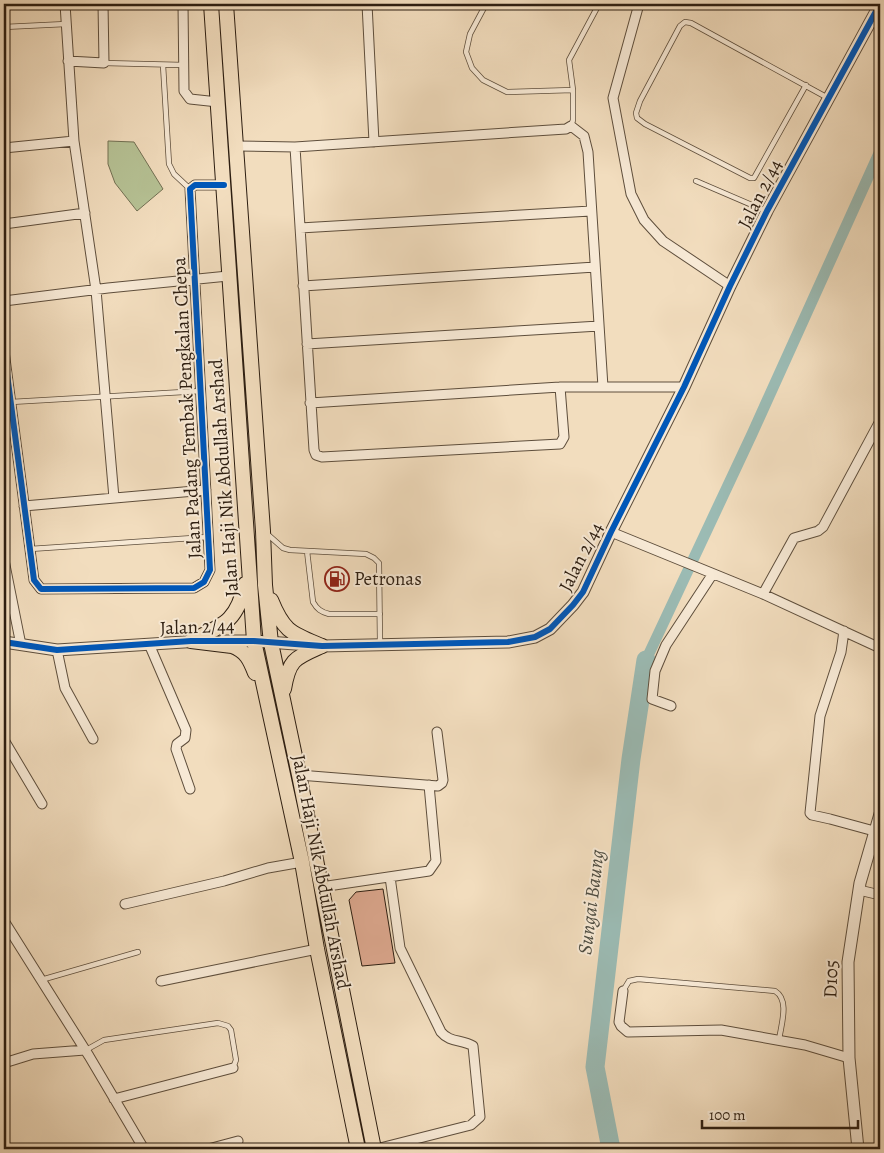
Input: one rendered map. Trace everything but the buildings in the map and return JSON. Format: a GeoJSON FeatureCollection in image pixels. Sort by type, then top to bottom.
{"type":"FeatureCollection","features":[{"type":"Feature","properties":{"kind":"main road","name":"Jalan Haji Nik Abdullah Arshad"},"geometry":{"type":"LineString","coordinates":[[211,4],[254,641],[302,862],[317,948],[358,1149]]}},
{"type":"Feature","properties":{"kind":"main road","name":"Jalan Haji Nik Abdullah Arshad"},"geometry":{"type":"LineString","coordinates":[[226,4],[263,531],[265,585],[271,643],[375,1149]]}},
{"type":"Feature","properties":{"kind":"main road"},"geometry":{"type":"LineString","coordinates":[[190,641],[222,626],[236,612],[241,602],[248,565]]}},
{"type":"Feature","properties":{"kind":"main road"},"geometry":{"type":"LineString","coordinates":[[265,585],[280,621],[285,627],[298,636],[322,646]]}},
{"type":"Feature","properties":{"kind":"main road"},"geometry":{"type":"LineString","coordinates":[[190,641],[232,646],[244,653],[249,659],[267,702]]}},
{"type":"Feature","properties":{"kind":"main road"},"geometry":{"type":"LineString","coordinates":[[282,696],[290,666],[300,656],[322,646]]}},
{"type":"Feature","properties":{"kind":"street"},"geometry":{"type":"LineString","coordinates":[[65,4],[74,141],[96,290],[114,498]]}},
{"type":"Feature","properties":{"kind":"street"},"geometry":{"type":"LineString","coordinates":[[68,62],[104,63],[103,4]]}},
{"type":"Feature","properties":{"kind":"street"},"geometry":{"type":"LineString","coordinates":[[183,4],[184,91],[190,98],[218,102]]}},
{"type":"Feature","properties":{"kind":"street"},"geometry":{"type":"LineString","coordinates":[[367,4],[374,142]]}},
{"type":"Feature","properties":{"kind":"street"},"geometry":{"type":"LineString","coordinates":[[639,4],[613,98],[631,194],[644,220],[664,241],[730,286]]}},
{"type":"Feature","properties":{"kind":"street","name":"Jalan 2/44"},"geometry":{"type":"LineString","coordinates":[[4,642],[57,650],[190,641],[254,641],[322,646],[508,642],[535,637],[550,629],[574,605],[583,592],[684,387],[730,286],[767,212],[880,4]]}},
{"type":"Feature","properties":{"kind":"street"},"geometry":{"type":"LineString","coordinates":[[237,146],[295,147],[566,128],[571,126],[583,134],[586,140],[603,387]]}},
{"type":"Feature","properties":{"kind":"street"},"geometry":{"type":"LineString","coordinates":[[4,148],[74,141]]}},
{"type":"Feature","properties":{"kind":"street"},"geometry":{"type":"LineString","coordinates":[[295,147],[310,403],[314,450],[319,457],[560,444],[564,440],[560,387]]}},
{"type":"Feature","properties":{"kind":"street"},"geometry":{"type":"LineString","coordinates":[[190,190],[195,185],[224,185]]}},
{"type":"Feature","properties":{"kind":"street","name":"Jalan Padang Tembak Pengkalan Chepa"},"geometry":{"type":"LineString","coordinates":[[4,351],[34,580],[41,589],[194,588],[204,582],[210,570],[190,190]]}},
{"type":"Feature","properties":{"kind":"street"},"geometry":{"type":"LineString","coordinates":[[300,228],[592,211]]}},
{"type":"Feature","properties":{"kind":"street"},"geometry":{"type":"LineString","coordinates":[[4,224],[85,213]]}},
{"type":"Feature","properties":{"kind":"street"},"geometry":{"type":"LineString","coordinates":[[303,286],[595,267]]}},
{"type":"Feature","properties":{"kind":"street"},"geometry":{"type":"LineString","coordinates":[[4,301],[228,276]]}},
{"type":"Feature","properties":{"kind":"street"},"geometry":{"type":"LineString","coordinates":[[307,344],[599,326]]}},
{"type":"Feature","properties":{"kind":"street"},"geometry":{"type":"LineString","coordinates":[[310,403],[560,387],[684,387]]}},
{"type":"Feature","properties":{"kind":"street"},"geometry":{"type":"LineString","coordinates":[[763,594],[794,538],[818,531],[823,527],[880,421]]}},
{"type":"Feature","properties":{"kind":"street"},"geometry":{"type":"LineString","coordinates":[[24,506],[206,490]]}},
{"type":"Feature","properties":{"kind":"street"},"geometry":{"type":"LineString","coordinates":[[611,532],[763,594],[880,648]]}},
{"type":"Feature","properties":{"kind":"street"},"geometry":{"type":"LineString","coordinates":[[4,560],[21,645]]}},
{"type":"Feature","properties":{"kind":"street"},"geometry":{"type":"LineString","coordinates":[[671,706],[652,698],[654,670],[666,645],[712,574]]}},
{"type":"Feature","properties":{"kind":"street"},"geometry":{"type":"LineString","coordinates":[[844,631],[841,652],[820,716],[810,813],[874,831]]}},
{"type":"Feature","properties":{"kind":"street"},"geometry":{"type":"LineString","coordinates":[[149,644],[186,730],[186,738],[177,744],[176,749],[190,789]]}},
{"type":"Feature","properties":{"kind":"street"},"geometry":{"type":"LineString","coordinates":[[57,650],[64,688],[93,739]]}},
{"type":"Feature","properties":{"kind":"street"},"geometry":{"type":"LineString","coordinates":[[299,775],[438,786],[443,780],[437,732]]}},
{"type":"Feature","properties":{"kind":"street"},"geometry":{"type":"LineString","coordinates":[[4,740],[42,804]]}},
{"type":"Feature","properties":{"kind":"street"},"geometry":{"type":"LineString","coordinates":[[321,887],[429,871],[436,861],[429,785]]}},
{"type":"Feature","properties":{"kind":"street","name":"D105"},"geometry":{"type":"LineString","coordinates":[[858,1149],[849,1058],[848,962],[859,890],[880,814]]}},
{"type":"Feature","properties":{"kind":"street"},"geometry":{"type":"LineString","coordinates":[[125,904],[224,881],[268,868],[302,862]]}},
{"type":"Feature","properties":{"kind":"street"},"geometry":{"type":"LineString","coordinates":[[375,1149],[471,1125],[480,1117],[473,1046],[467,1042],[445,1037],[437,1024],[400,948],[390,877]]}},
{"type":"Feature","properties":{"kind":"street"},"geometry":{"type":"LineString","coordinates":[[859,890],[880,895]]}},
{"type":"Feature","properties":{"kind":"street"},"geometry":{"type":"LineString","coordinates":[[4,921],[85,1050],[144,1149]]}},
{"type":"Feature","properties":{"kind":"street"},"geometry":{"type":"LineString","coordinates":[[161,981],[317,948]]}},
{"type":"Feature","properties":{"kind":"street"},"geometry":{"type":"LineString","coordinates":[[623,991],[619,1022],[628,1032],[721,1030],[805,1045],[849,1058]]}},
{"type":"Feature","properties":{"kind":"street"},"geometry":{"type":"LineString","coordinates":[[4,1062],[33,1054],[85,1050]]}},
{"type":"Feature","properties":{"kind":"street"},"geometry":{"type":"LineString","coordinates":[[114,1099],[233,1068]]}},
{"type":"Feature","properties":{"kind":"street"},"geometry":{"type":"LineString","coordinates":[[208,1149],[238,1141]]}},
{"type":"Feature","properties":{"kind":"lane"},"geometry":{"type":"LineString","coordinates":[[486,4],[470,34],[466,52],[472,68],[483,80],[507,92],[573,90]]}},
{"type":"Feature","properties":{"kind":"lane"},"geometry":{"type":"LineString","coordinates":[[571,126],[573,120],[573,90],[569,60],[599,4]]}},
{"type":"Feature","properties":{"kind":"lane"},"geometry":{"type":"LineString","coordinates":[[806,85],[758,173],[752,178],[645,124],[637,118],[636,113],[640,101],[680,26],[685,22],[691,23],[806,85],[828,98]]}},
{"type":"Feature","properties":{"kind":"lane"},"geometry":{"type":"LineString","coordinates":[[4,27],[66,24]]}},
{"type":"Feature","properties":{"kind":"lane"},"geometry":{"type":"LineString","coordinates":[[104,63],[184,65]]}},
{"type":"Feature","properties":{"kind":"lane"},"geometry":{"type":"LineString","coordinates":[[163,64],[169,164],[174,174],[190,190]]}},
{"type":"Feature","properties":{"kind":"lane"},"geometry":{"type":"LineString","coordinates":[[696,181],[767,212]]}},
{"type":"Feature","properties":{"kind":"lane"},"geometry":{"type":"LineString","coordinates":[[10,402],[201,391]]}},
{"type":"Feature","properties":{"kind":"lane"},"geometry":{"type":"LineString","coordinates":[[263,531],[283,548],[366,554],[374,558],[379,563],[380,645]]}},
{"type":"Feature","properties":{"kind":"lane"},"geometry":{"type":"LineString","coordinates":[[30,549],[208,537]]}},
{"type":"Feature","properties":{"kind":"lane"},"geometry":{"type":"LineString","coordinates":[[307,551],[313,602],[317,608],[323,613],[329,614],[380,614]]}},
{"type":"Feature","properties":{"kind":"lane"},"geometry":{"type":"LineString","coordinates":[[41,980],[138,952]]}},
{"type":"Feature","properties":{"kind":"lane"},"geometry":{"type":"LineString","coordinates":[[623,991],[629,981],[638,979],[775,991],[779,993],[783,1001],[779,1041]]}},
{"type":"Feature","properties":{"kind":"lane"},"geometry":{"type":"LineString","coordinates":[[85,1050],[104,1040],[218,1022],[228,1026],[231,1030],[236,1060],[233,1068]]}},
{"type":"Feature","properties":{"kind":"green space"},"geometry":{"type":"Polygon","coordinates":[[[108,141],[134,142],[163,189],[137,211],[115,183],[108,164],[108,141]]]}},
{"type":"Feature","properties":{"kind":"waterway"},"geometry":{"type":"LineString","coordinates":[[646,660],[752,434],[880,151]]}},
{"type":"Feature","properties":{"kind":"waterway","name":"Sungai Baung"},"geometry":{"type":"LineString","coordinates":[[611,1149],[595,1067],[631,759],[646,660]]}},
{"type":"Feature","properties":{"kind":"cycle path"},"geometry":{"type":"LineString","coordinates":[[4,642],[57,650],[191,641],[254,641],[322,646],[508,642],[535,637],[550,629],[583,592],[684,387],[767,211],[880,4]]}},
{"type":"Feature","properties":{"kind":"cycle path"},"geometry":{"type":"LineString","coordinates":[[4,351],[34,580],[41,589],[194,588],[204,582],[210,570],[190,189],[195,185],[224,185]]}},
{"type":"Feature","properties":{"kind":"place","name":"Petronas"},"geometry":{"type":"Point","coordinates":[337,579]}}]}
